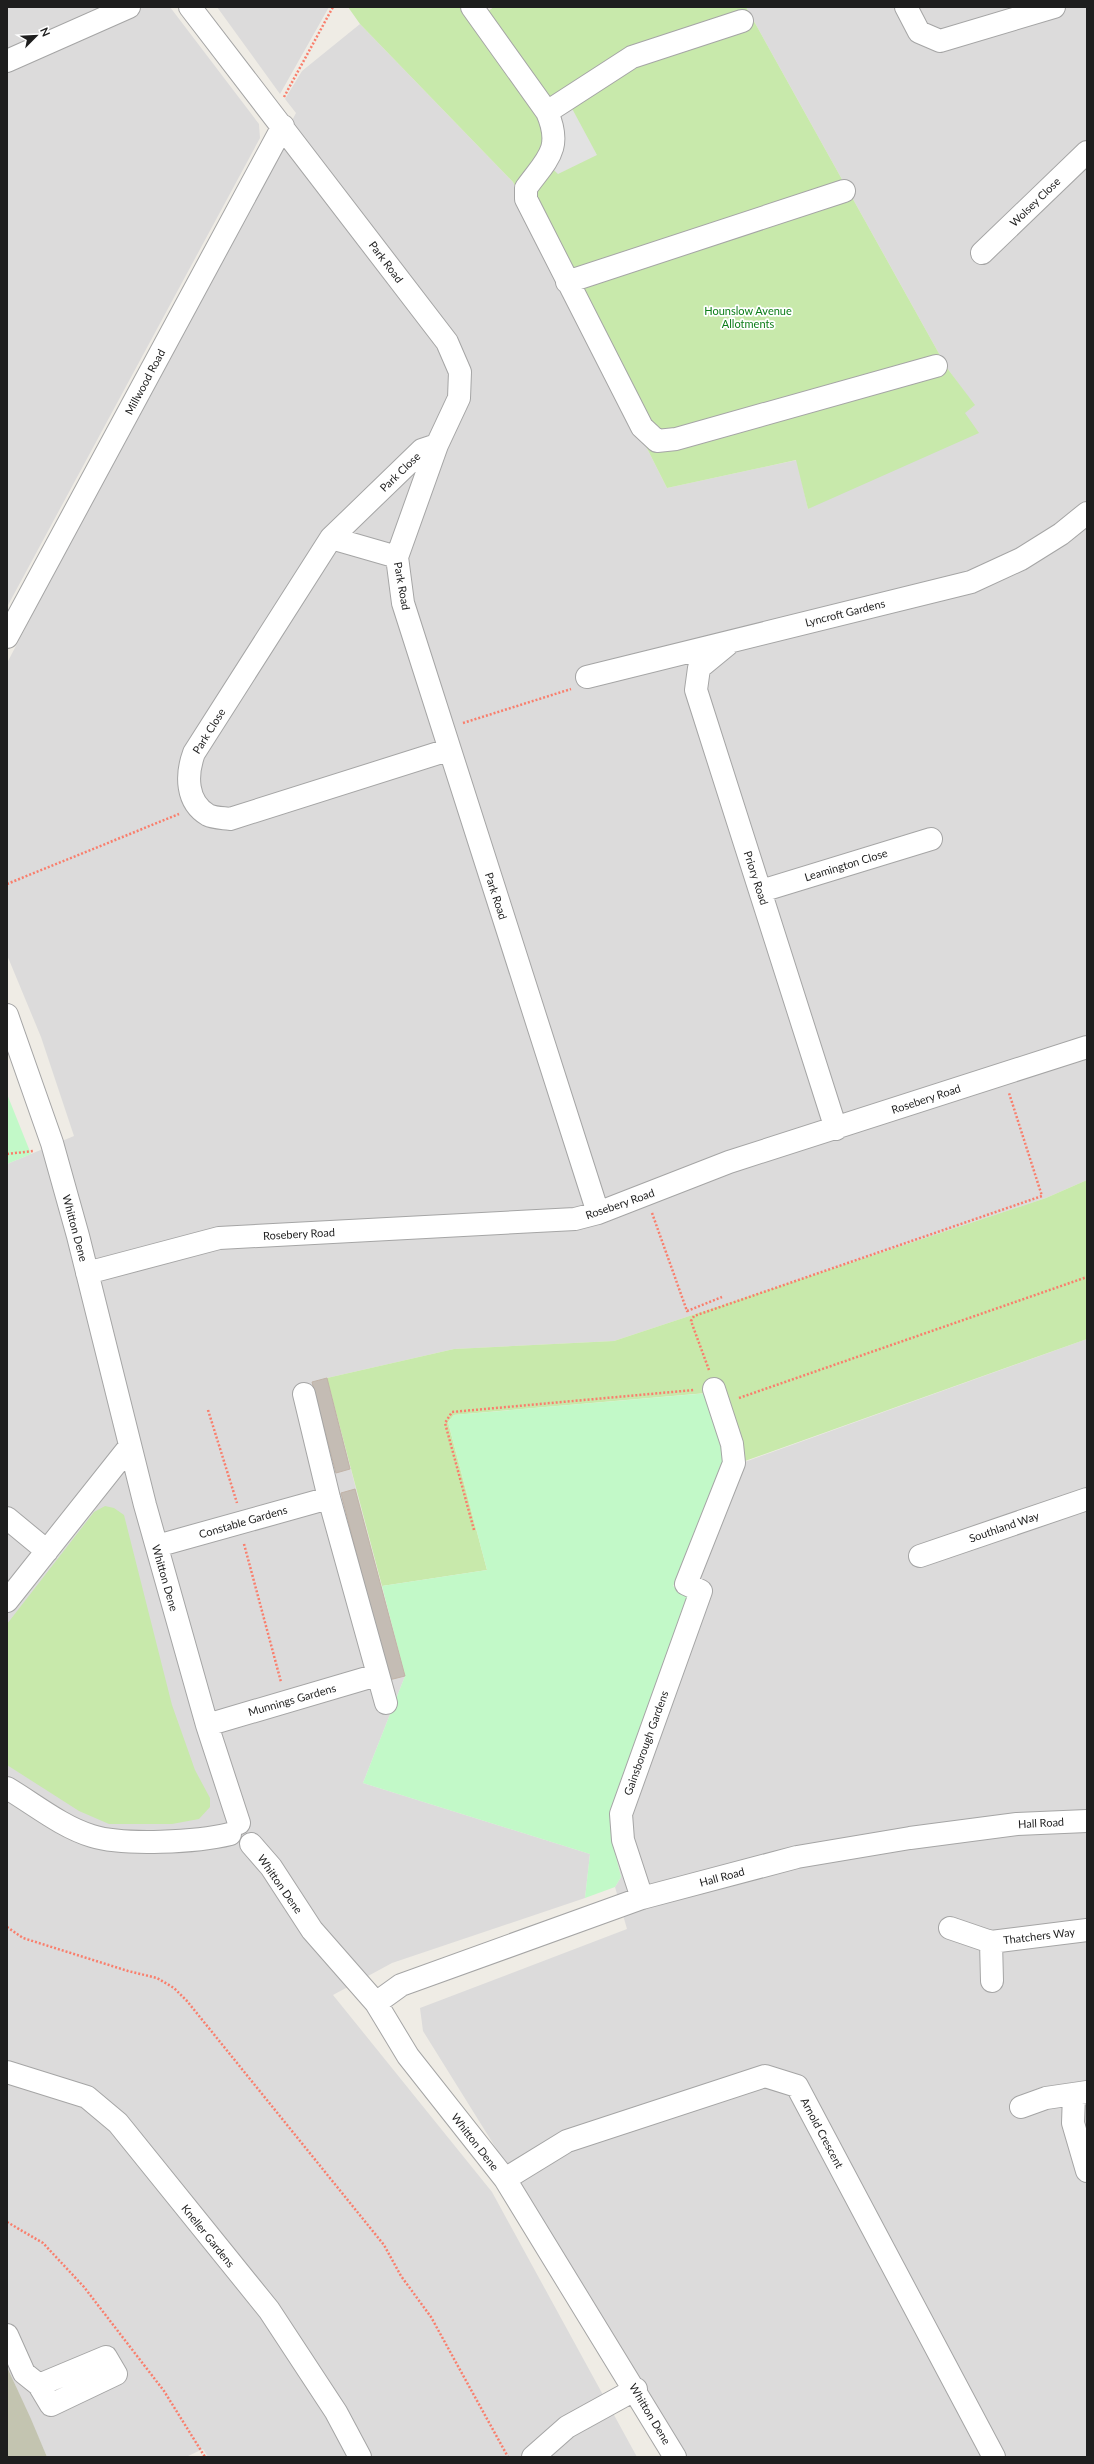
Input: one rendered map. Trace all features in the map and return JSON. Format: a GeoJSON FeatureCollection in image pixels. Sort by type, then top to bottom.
{"type":"FeatureCollection","features":[{"type":"Feature","properties":{"kind":"street"},"geometry":{"type":"LineString","coordinates":[[7,61],[129,7]]}},
{"type":"Feature","properties":{"kind":"street","name":"Park Road"},"geometry":{"type":"LineString","coordinates":[[190,7],[447,342],[460,372],[459,398],[438,445],[397,558],[403,603],[445,740],[598,1213]]}},
{"type":"Feature","properties":{"kind":"street"},"geometry":{"type":"LineString","coordinates":[[472,7],[547,112],[554,127],[555,144],[545,162],[526,188],[526,199],[642,427],[658,441],[676,439],[936,366]]}},
{"type":"Feature","properties":{"kind":"street"},"geometry":{"type":"LineString","coordinates":[[906,7],[919,32],[940,41],[1054,7]]}},
{"type":"Feature","properties":{"kind":"street"},"geometry":{"type":"LineString","coordinates":[[547,112],[632,56],[742,21]]}},
{"type":"Feature","properties":{"kind":"street","name":"Millwood Road"},"geometry":{"type":"LineString","coordinates":[[7,637],[278,120]]}},
{"type":"Feature","properties":{"kind":"street","name":"Wolsey Close"},"geometry":{"type":"LineString","coordinates":[[982,253],[1087,152]]}},
{"type":"Feature","properties":{"kind":"street"},"geometry":{"type":"LineString","coordinates":[[567,282],[844,191]]}},
{"type":"Feature","properties":{"kind":"street","name":"Park Close"},"geometry":{"type":"LineString","coordinates":[[438,445],[422,450],[331,538],[194,753],[188,769],[188,787],[198,806],[209,816],[230,819],[445,740]]}},
{"type":"Feature","properties":{"kind":"street","name":"Lyncroft Gardens"},"geometry":{"type":"LineString","coordinates":[[587,676],[971,582],[1021,559],[1061,534],[1087,514]]}},
{"type":"Feature","properties":{"kind":"street"},"geometry":{"type":"LineString","coordinates":[[331,538],[397,558]]}},
{"type":"Feature","properties":{"kind":"street","name":"Priory Road"},"geometry":{"type":"LineString","coordinates":[[734,641],[720,650],[699,668],[696,690],[836,1129]]}},
{"type":"Feature","properties":{"kind":"street","name":"Leamington Close"},"geometry":{"type":"LineString","coordinates":[[761,891],[931,839]]}},
{"type":"Feature","properties":{"kind":"street","name":"Whitton Dene"},"geometry":{"type":"LineString","coordinates":[[7,1015],[52,1143],[87,1274],[130,1446],[235,1829],[232,1842],[239,1848],[251,1844],[271,1867],[312,1930],[376,2003],[408,2056],[505,2179],[636,2390],[675,2457]]}},
{"type":"Feature","properties":{"kind":"street","name":"Rosebery Road"},"geometry":{"type":"LineString","coordinates":[[87,1274],[218,1238],[575,1220],[646,1196],[729,1162],[836,1129],[1087,1047]]}},
{"type":"Feature","properties":{"kind":"street","name":"Gainsborough Gardens"},"geometry":{"type":"LineString","coordinates":[[642,1898],[623,1840],[621,1814],[701,1591],[686,1584],[734,1463],[732,1444],[708,1389]]}},
{"type":"Feature","properties":{"kind":"street"},"geometry":{"type":"LineString","coordinates":[[304,1394],[329,1498],[386,1703]]}},
{"type":"Feature","properties":{"kind":"street"},"geometry":{"type":"LineString","coordinates":[[7,1601],[130,1446]]}},
{"type":"Feature","properties":{"kind":"street","name":"Constable Gardens"},"geometry":{"type":"LineString","coordinates":[[157,1546],[329,1498]]}},
{"type":"Feature","properties":{"kind":"street","name":"Southland Way"},"geometry":{"type":"LineString","coordinates":[[920,1556],[1087,1499]]}},
{"type":"Feature","properties":{"kind":"street"},"geometry":{"type":"LineString","coordinates":[[7,1518],[47,1551]]}},
{"type":"Feature","properties":{"kind":"street","name":"Munnings Gardens"},"geometry":{"type":"LineString","coordinates":[[207,1725],[377,1675]]}},
{"type":"Feature","properties":{"kind":"street"},"geometry":{"type":"LineString","coordinates":[[7,1788],[68,1826],[93,1836],[125,1840],[204,1840],[235,1829]]}},
{"type":"Feature","properties":{"kind":"street","name":"Hall Road"},"geometry":{"type":"LineString","coordinates":[[376,2003],[401,1985],[642,1898],[797,1858],[888,1842],[1017,1824],[1087,1821]]}},
{"type":"Feature","properties":{"kind":"street","name":"Thatchers Way"},"geometry":{"type":"LineString","coordinates":[[950,1928],[992,1942],[1087,1930]]}},
{"type":"Feature","properties":{"kind":"street","name":"Thatchers Way"},"geometry":{"type":"LineString","coordinates":[[992,1942],[992,1981]]}},
{"type":"Feature","properties":{"kind":"street","name":"Kneller Gardens"},"geometry":{"type":"LineString","coordinates":[[7,2072],[87,2098],[118,2123],[268,2310],[336,2412],[360,2457]]}},
{"type":"Feature","properties":{"kind":"street","name":"Arnold Crescent"},"geometry":{"type":"LineString","coordinates":[[505,2179],[566,2141],[765,2076],[797,2086],[994,2457]]}},
{"type":"Feature","properties":{"kind":"street"},"geometry":{"type":"LineString","coordinates":[[1021,2107],[1046,2098],[1081,2094],[1073,2123],[1087,2171]]}},
{"type":"Feature","properties":{"kind":"street"},"geometry":{"type":"LineString","coordinates":[[7,2335],[24,2373],[39,2385]]}},
{"type":"Feature","properties":{"kind":"street"},"geometry":{"type":"LineString","coordinates":[[532,2457],[567,2427],[636,2390]]}},
{"type":"Feature","properties":{"kind":"path"},"geometry":{"type":"LineString","coordinates":[[278,120],[333,7]]}},
{"type":"Feature","properties":{"kind":"path"},"geometry":{"type":"LineString","coordinates":[[445,740],[573,688],[587,676]]}},
{"type":"Feature","properties":{"kind":"path"},"geometry":{"type":"LineString","coordinates":[[7,884],[198,806]]}},
{"type":"Feature","properties":{"kind":"path"},"geometry":{"type":"LineString","coordinates":[[474,1530],[445,1423],[452,1412],[708,1389],[712,1379],[691,1321],[694,1316],[1042,1196],[1002,1074]]}},
{"type":"Feature","properties":{"kind":"path"},"geometry":{"type":"LineString","coordinates":[[7,1154],[31,1152],[52,1143]]}},
{"type":"Feature","properties":{"kind":"path"},"geometry":{"type":"LineString","coordinates":[[646,1196],[687,1311],[722,1297]]}},
{"type":"Feature","properties":{"kind":"path"},"geometry":{"type":"LineString","coordinates":[[739,1398],[1087,1277]]}},
{"type":"Feature","properties":{"kind":"path"},"geometry":{"type":"LineString","coordinates":[[208,1410],[241,1523],[286,1702]]}},
{"type":"Feature","properties":{"kind":"path"},"geometry":{"type":"LineString","coordinates":[[7,1927],[30,1940],[157,1978],[174,1988],[187,2001],[384,2245],[401,2276],[431,2317],[508,2457]]}},
{"type":"Feature","properties":{"kind":"path"},"geometry":{"type":"LineString","coordinates":[[7,2222],[43,2243],[84,2287],[164,2391],[205,2457]]}},
{"type":"Feature","properties":{"kind":"shaded area"},"geometry":{"type":"Polygon","coordinates":[[[7,7],[170,7],[259,124],[260,138],[7,607],[7,7]]]}},
{"type":"Feature","properties":{"kind":"shaded area"},"geometry":{"type":"Polygon","coordinates":[[[217,7],[329,7],[280,94],[217,7]]]}},
{"type":"Feature","properties":{"kind":"shaded area"},"geometry":{"type":"Polygon","coordinates":[[[746,7],[1087,7],[1087,1180],[1046,1198],[614,1341],[454,1349],[327,1378],[405,1676],[363,1783],[590,1854],[585,1898],[392,1963],[333,1995],[492,2192],[637,2457],[208,2457],[203,2449],[186,2457],[47,2457],[7,2367],[7,1164],[74,1136],[41,1037],[7,955],[7,663],[296,113],[285,99],[302,71],[360,24],[513,182],[667,488],[797,460],[808,509],[974,405],[947,368],[746,7]]]}},
{"type":"Feature","properties":{"kind":"shaded area"},"geometry":{"type":"Polygon","coordinates":[[[568,101],[597,155],[558,174],[545,162],[554,127],[568,101]]]}},
{"type":"Feature","properties":{"kind":"shaded area"},"geometry":{"type":"Polygon","coordinates":[[[1087,1339],[1087,2457],[688,2457],[423,2031],[420,2008],[627,1929],[615,1887],[621,1877],[612,1840],[610,1811],[739,1464],[1087,1339]]]}},
{"type":"Feature","properties":{"kind":"shaded area"},"geometry":{"type":"Polygon","coordinates":[[[7,2367],[31,2419],[47,2457],[7,2457],[7,2367]]]}},
{"type":"Feature","properties":{"kind":"green space","name":"Hounslow Avenue Allotments"},"geometry":{"type":"Polygon","coordinates":[[[348,7],[480,7],[485,13],[494,7],[746,7],[947,368],[975,405],[965,413],[979,433],[808,509],[796,460],[667,488],[513,182],[360,24],[348,7]]]}},
{"type":"Feature","properties":{"kind":"green space"},"geometry":{"type":"Polygon","coordinates":[[[7,1094],[31,1154],[7,1164],[7,1094]]]}},
{"type":"Feature","properties":{"kind":"green space"},"geometry":{"type":"Polygon","coordinates":[[[1087,1180],[1087,1339],[745,1461],[718,1392],[454,1415],[448,1422],[487,1570],[382,1586],[327,1378],[454,1349],[614,1341],[1046,1198],[1087,1180]]]}},
{"type":"Feature","properties":{"kind":"green space"},"geometry":{"type":"Polygon","coordinates":[[[709,1393],[728,1449],[695,1548],[673,1586],[690,1594],[610,1811],[612,1840],[621,1877],[615,1887],[585,1898],[590,1854],[363,1783],[405,1676],[382,1586],[487,1570],[448,1422],[454,1415],[709,1393]]]}},
{"type":"Feature","properties":{"kind":"green space"},"geometry":{"type":"Polygon","coordinates":[[[105,1506],[114,1508],[124,1515],[172,1705],[195,1770],[210,1798],[210,1807],[199,1819],[172,1824],[109,1824],[79,1811],[7,1765],[7,1624],[94,1512],[105,1506]]]}},
{"type":"Feature","properties":{"kind":"building"},"geometry":{"type":"Polygon","coordinates":[[[327,1378],[350,1469],[336,1473],[312,1382],[327,1378]]]}},
{"type":"Feature","properties":{"kind":"building"},"geometry":{"type":"Polygon","coordinates":[[[355,1489],[405,1676],[389,1680],[341,1493],[355,1489]]]}}]}
